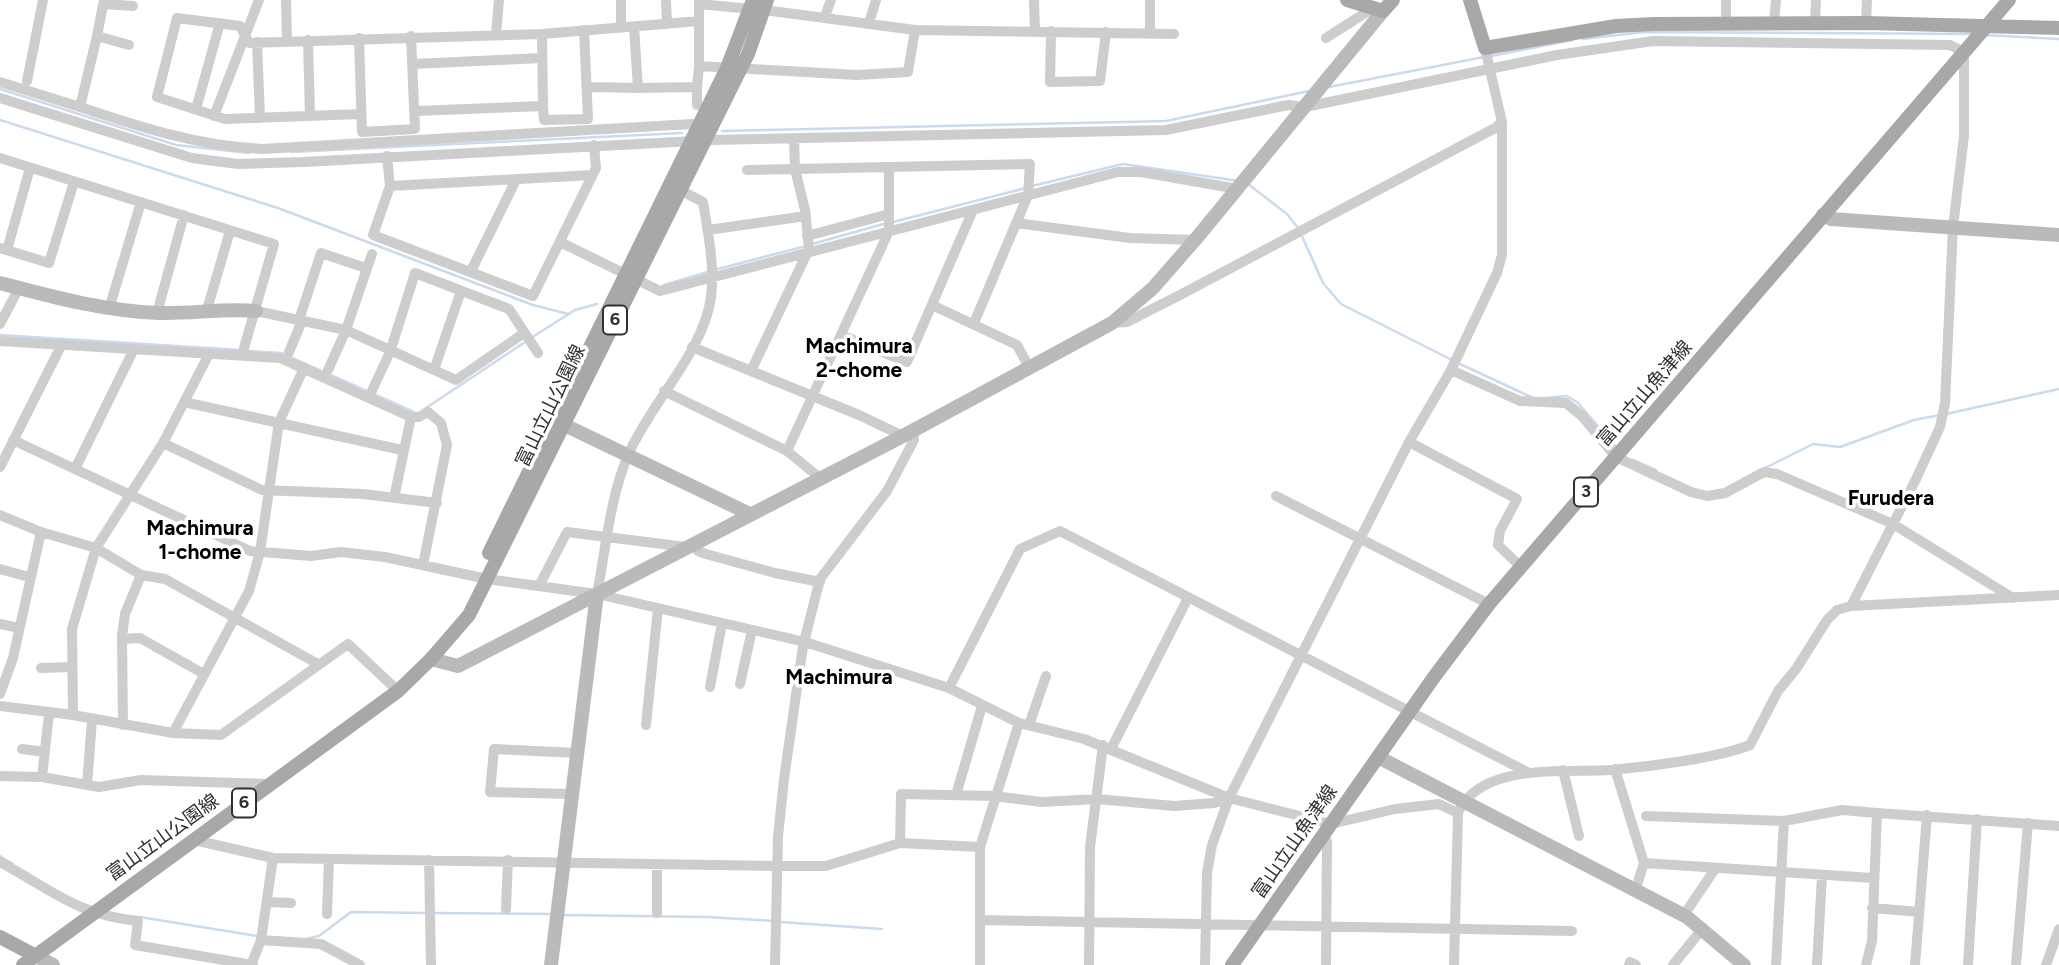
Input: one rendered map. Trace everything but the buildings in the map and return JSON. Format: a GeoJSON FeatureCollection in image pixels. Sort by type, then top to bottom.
{"type":"FeatureCollection","features":[{"type":"Feature","properties":{"kind":"main road"},"geometry":{"type":"LineString","coordinates":[[1349,0],[1383,6]]}},
{"type":"Feature","properties":{"kind":"main road"},"geometry":{"type":"LineString","coordinates":[[1470,0],[1485,50],[1616,26],[1866,23],[2059,28]]}},
{"type":"Feature","properties":{"kind":"main road","name":"富山立山魚津線"},"geometry":{"type":"LineString","coordinates":[[1232,965],[1410,711],[1489,604],[2009,0]]}},
{"type":"Feature","properties":{"kind":"main road","name":"富山立山公園線"},"geometry":{"type":"LineString","coordinates":[[30,962],[398,691],[431,659],[451,634],[483,578],[734,68],[759,5]]}},
{"type":"Feature","properties":{"kind":"main road"},"geometry":{"type":"LineString","coordinates":[[0,937],[30,962]]}},
{"type":"Feature","properties":{"kind":"main road"},"geometry":{"type":"LineString","coordinates":[[0,948],[30,962]]}},
{"type":"Feature","properties":{"kind":"street"},"geometry":{"type":"LineString","coordinates":[[27,81],[43,0]]}},
{"type":"Feature","properties":{"kind":"street"},"geometry":{"type":"LineString","coordinates":[[214,116],[259,0]]}},
{"type":"Feature","properties":{"kind":"street"},"geometry":{"type":"LineString","coordinates":[[286,0],[287,40]]}},
{"type":"Feature","properties":{"kind":"street"},"geometry":{"type":"LineString","coordinates":[[496,34],[499,0]]}},
{"type":"Feature","properties":{"kind":"street"},"geometry":{"type":"LineString","coordinates":[[621,0],[621,28]]}},
{"type":"Feature","properties":{"kind":"street"},"geometry":{"type":"LineString","coordinates":[[666,0],[667,24]]}},
{"type":"Feature","properties":{"kind":"street"},"geometry":{"type":"LineString","coordinates":[[825,16],[831,0]]}},
{"type":"Feature","properties":{"kind":"street"},"geometry":{"type":"LineString","coordinates":[[869,23],[876,0]]}},
{"type":"Feature","properties":{"kind":"street"},"geometry":{"type":"LineString","coordinates":[[1034,0],[1035,31]]}},
{"type":"Feature","properties":{"kind":"street"},"geometry":{"type":"LineString","coordinates":[[1150,0],[1150,33]]}},
{"type":"Feature","properties":{"kind":"street"},"geometry":{"type":"LineString","coordinates":[[1726,0],[1726,24]]}},
{"type":"Feature","properties":{"kind":"street"},"geometry":{"type":"LineString","coordinates":[[1774,23],[1776,0]]}},
{"type":"Feature","properties":{"kind":"street"},"geometry":{"type":"LineString","coordinates":[[1815,23],[1816,0]]}},
{"type":"Feature","properties":{"kind":"street"},"geometry":{"type":"LineString","coordinates":[[1866,23],[1867,0]]}},
{"type":"Feature","properties":{"kind":"street"},"geometry":{"type":"LineString","coordinates":[[80,107],[104,2],[133,6]]}},
{"type":"Feature","properties":{"kind":"street"},"geometry":{"type":"LineString","coordinates":[[697,105],[699,2],[759,5],[915,30],[1174,34]]}},
{"type":"Feature","properties":{"kind":"street"},"geometry":{"type":"LineString","coordinates":[[1326,38],[1383,6]]}},
{"type":"Feature","properties":{"kind":"street"},"geometry":{"type":"LineString","coordinates":[[431,659],[458,666],[908,433],[1112,323],[1153,288],[1195,240],[1332,75],[1383,6]]}},
{"type":"Feature","properties":{"kind":"street"},"geometry":{"type":"LineString","coordinates":[[361,114],[225,119],[157,97],[177,18],[240,26],[249,43],[542,34],[699,22]]}},
{"type":"Feature","properties":{"kind":"street"},"geometry":{"type":"LineString","coordinates":[[196,109],[220,23]]}},
{"type":"Feature","properties":{"kind":"street"},"geometry":{"type":"LineString","coordinates":[[634,26],[638,88]]}},
{"type":"Feature","properties":{"kind":"street"},"geometry":{"type":"LineString","coordinates":[[542,34],[544,120],[588,119],[589,87],[584,30]]}},
{"type":"Feature","properties":{"kind":"street"},"geometry":{"type":"LineString","coordinates":[[699,66],[857,75],[908,72],[915,30]]}},
{"type":"Feature","properties":{"kind":"street"},"geometry":{"type":"LineString","coordinates":[[1051,31],[1050,82],[1100,81],[1106,32]]}},
{"type":"Feature","properties":{"kind":"street"},"geometry":{"type":"LineString","coordinates":[[97,36],[129,45]]}},
{"type":"Feature","properties":{"kind":"street"},"geometry":{"type":"LineString","coordinates":[[359,38],[362,132],[415,129],[411,36]]}},
{"type":"Feature","properties":{"kind":"street"},"geometry":{"type":"LineString","coordinates":[[308,40],[310,116]]}},
{"type":"Feature","properties":{"kind":"street"},"geometry":{"type":"LineString","coordinates":[[0,98],[192,158],[238,164],[698,141],[1166,130],[1288,104],[1305,107],[1489,67],[1653,41],[1950,45],[1967,48],[1964,136],[1953,227],[1945,403],[1940,427],[1851,606]]}},
{"type":"Feature","properties":{"kind":"street"},"geometry":{"type":"LineString","coordinates":[[257,42],[260,118]]}},
{"type":"Feature","properties":{"kind":"street"},"geometry":{"type":"LineString","coordinates":[[1205,965],[1208,873],[1212,845],[1229,799],[1409,442],[1451,370],[1497,273],[1502,255],[1502,121],[1485,50]]}},
{"type":"Feature","properties":{"kind":"street"},"geometry":{"type":"LineString","coordinates":[[413,64],[542,58]]}},
{"type":"Feature","properties":{"kind":"street"},"geometry":{"type":"LineString","coordinates":[[0,82],[163,134],[232,148],[262,149],[692,124]]}},
{"type":"Feature","properties":{"kind":"street"},"geometry":{"type":"LineString","coordinates":[[589,87],[697,88]]}},
{"type":"Feature","properties":{"kind":"street"},"geometry":{"type":"LineString","coordinates":[[415,111],[543,106]]}},
{"type":"Feature","properties":{"kind":"street"},"geometry":{"type":"LineString","coordinates":[[1112,323],[1127,322],[1180,295],[1495,128],[1502,121]]}},
{"type":"Feature","properties":{"kind":"street"},"geometry":{"type":"LineString","coordinates":[[751,371],[808,253],[806,216],[795,169],[794,139]]}},
{"type":"Feature","properties":{"kind":"street"},"geometry":{"type":"LineString","coordinates":[[387,156],[390,186],[373,235],[533,296],[596,168],[594,145]]}},
{"type":"Feature","properties":{"kind":"street"},"geometry":{"type":"LineString","coordinates":[[0,158],[274,244],[243,355]]}},
{"type":"Feature","properties":{"kind":"street"},"geometry":{"type":"LineString","coordinates":[[747,170],[1030,163],[1028,195],[974,323]]}},
{"type":"Feature","properties":{"kind":"street"},"geometry":{"type":"LineString","coordinates":[[787,451],[889,230],[889,167]]}},
{"type":"Feature","properties":{"kind":"street"},"geometry":{"type":"LineString","coordinates":[[30,168],[4,249],[49,263],[74,182]]}},
{"type":"Feature","properties":{"kind":"street"},"geometry":{"type":"LineString","coordinates":[[559,242],[660,291],[1118,172],[1141,172],[1238,189]]}},
{"type":"Feature","properties":{"kind":"street"},"geometry":{"type":"LineString","coordinates":[[390,186],[592,175]]}},
{"type":"Feature","properties":{"kind":"street"},"geometry":{"type":"LineString","coordinates":[[471,271],[516,180]]}},
{"type":"Feature","properties":{"kind":"street"},"geometry":{"type":"LineString","coordinates":[[551,965],[597,594],[608,536],[627,457],[642,425],[692,347],[706,317],[712,278],[703,202],[674,187]]}},
{"type":"Feature","properties":{"kind":"street"},"geometry":{"type":"LineString","coordinates":[[109,309],[141,202]]}},
{"type":"Feature","properties":{"kind":"street"},"geometry":{"type":"LineString","coordinates":[[841,335],[907,362],[973,210]]}},
{"type":"Feature","properties":{"kind":"street"},"geometry":{"type":"LineString","coordinates":[[807,236],[889,214]]}},
{"type":"Feature","properties":{"kind":"street"},"geometry":{"type":"LineString","coordinates":[[157,313],[184,215]]}},
{"type":"Feature","properties":{"kind":"street"},"geometry":{"type":"LineString","coordinates":[[1823,215],[1830,219],[2059,235]]}},
{"type":"Feature","properties":{"kind":"street"},"geometry":{"type":"LineString","coordinates":[[708,230],[806,216]]}},
{"type":"Feature","properties":{"kind":"street"},"geometry":{"type":"LineString","coordinates":[[1016,223],[1130,238],[1195,240]]}},
{"type":"Feature","properties":{"kind":"street"},"geometry":{"type":"LineString","coordinates":[[206,313],[230,231]]}},
{"type":"Feature","properties":{"kind":"street"},"geometry":{"type":"LineString","coordinates":[[289,352],[321,253],[366,268]]}},
{"type":"Feature","properties":{"kind":"street"},"geometry":{"type":"LineString","coordinates":[[328,370],[346,330],[372,254]]}},
{"type":"Feature","properties":{"kind":"street"},"geometry":{"type":"LineString","coordinates":[[369,397],[390,348],[415,273],[509,309],[538,353]]}},
{"type":"Feature","properties":{"kind":"street"},"geometry":{"type":"LineString","coordinates":[[0,283],[73,303],[109,309],[157,313],[256,311],[301,320],[346,330],[456,380],[524,333]]}},
{"type":"Feature","properties":{"kind":"street"},"geometry":{"type":"LineString","coordinates":[[0,324],[19,288]]}},
{"type":"Feature","properties":{"kind":"street"},"geometry":{"type":"LineString","coordinates":[[434,370],[461,291]]}},
{"type":"Feature","properties":{"kind":"street"},"geometry":{"type":"LineString","coordinates":[[932,305],[1017,345],[1030,369]]}},
{"type":"Feature","properties":{"kind":"street"},"geometry":{"type":"LineString","coordinates":[[0,341],[280,359],[411,417],[419,417],[428,412],[442,423],[447,434],[423,565]]}},
{"type":"Feature","properties":{"kind":"street"},"geometry":{"type":"LineString","coordinates":[[0,467],[62,344]]}},
{"type":"Feature","properties":{"kind":"street"},"geometry":{"type":"LineString","coordinates":[[692,347],[908,433],[914,440],[887,491],[820,582],[805,642],[783,779],[777,866],[775,965]]}},
{"type":"Feature","properties":{"kind":"street"},"geometry":{"type":"LineString","coordinates":[[75,468],[134,349]]}},
{"type":"Feature","properties":{"kind":"street"},"geometry":{"type":"LineString","coordinates":[[73,715],[72,629],[96,548],[163,443],[209,354]]}},
{"type":"Feature","properties":{"kind":"street"},"geometry":{"type":"LineString","coordinates":[[173,733],[249,591],[260,552],[279,422],[304,368]]}},
{"type":"Feature","properties":{"kind":"street"},"geometry":{"type":"LineString","coordinates":[[1451,370],[1520,401],[1566,403],[1582,416],[1616,457],[1691,492],[1707,496],[1725,493],[1772,471],[1893,524],[2013,598]]}},
{"type":"Feature","properties":{"kind":"street"},"geometry":{"type":"LineString","coordinates":[[664,391],[787,451],[820,478]]}},
{"type":"Feature","properties":{"kind":"street"},"geometry":{"type":"LineString","coordinates":[[184,402],[402,450]]}},
{"type":"Feature","properties":{"kind":"street"},"geometry":{"type":"LineString","coordinates":[[394,498],[411,417]]}},
{"type":"Feature","properties":{"kind":"street"},"geometry":{"type":"LineString","coordinates":[[558,422],[750,514]]}},
{"type":"Feature","properties":{"kind":"street"},"geometry":{"type":"LineString","coordinates":[[13,440],[250,551],[311,556],[341,552],[423,565],[483,578],[597,594],[805,642],[949,688],[1024,724],[1107,747],[1229,799],[1327,829],[1395,809],[1439,804],[1461,806],[1491,784],[1527,772],[1615,769],[1718,755],[1750,745],[1778,691],[1796,669],[1827,620],[1837,610],[1851,606],[2059,595]]}},
{"type":"Feature","properties":{"kind":"street"},"geometry":{"type":"LineString","coordinates":[[1409,442],[1517,499],[1500,531],[1498,545],[1521,567]]}},
{"type":"Feature","properties":{"kind":"street"},"geometry":{"type":"LineString","coordinates":[[163,443],[269,491],[436,503]]}},
{"type":"Feature","properties":{"kind":"street"},"geometry":{"type":"LineString","coordinates":[[1276,496],[1489,604]]}},
{"type":"Feature","properties":{"kind":"street"},"geometry":{"type":"LineString","coordinates":[[0,514],[41,532],[96,548],[141,575],[165,579],[318,664]]}},
{"type":"Feature","properties":{"kind":"street"},"geometry":{"type":"LineString","coordinates":[[949,688],[1020,549],[1060,531],[1527,772]]}},
{"type":"Feature","properties":{"kind":"street"},"geometry":{"type":"LineString","coordinates":[[0,694],[13,658],[41,532]]}},
{"type":"Feature","properties":{"kind":"street"},"geometry":{"type":"LineString","coordinates":[[539,586],[567,532],[690,546],[706,554],[820,582]]}},
{"type":"Feature","properties":{"kind":"street"},"geometry":{"type":"LineString","coordinates":[[0,569],[29,577]]}},
{"type":"Feature","properties":{"kind":"street"},"geometry":{"type":"LineString","coordinates":[[123,725],[124,614],[141,575]]}},
{"type":"Feature","properties":{"kind":"street"},"geometry":{"type":"LineString","coordinates":[[1089,965],[1090,847],[1107,747],[1188,598]]}},
{"type":"Feature","properties":{"kind":"street"},"geometry":{"type":"LineString","coordinates":[[646,725],[659,608]]}},
{"type":"Feature","properties":{"kind":"street"},"geometry":{"type":"LineString","coordinates":[[710,687],[722,623]]}},
{"type":"Feature","properties":{"kind":"street"},"geometry":{"type":"LineString","coordinates":[[0,624],[19,628]]}},
{"type":"Feature","properties":{"kind":"street"},"geometry":{"type":"LineString","coordinates":[[740,684],[752,630]]}},
{"type":"Feature","properties":{"kind":"street"},"geometry":{"type":"LineString","coordinates":[[122,639],[140,638],[204,674]]}},
{"type":"Feature","properties":{"kind":"street"},"geometry":{"type":"LineString","coordinates":[[0,706],[73,715],[173,733],[221,735],[348,644],[398,691]]}},
{"type":"Feature","properties":{"kind":"street"},"geometry":{"type":"LineString","coordinates":[[41,668],[71,667]]}},
{"type":"Feature","properties":{"kind":"street"},"geometry":{"type":"LineString","coordinates":[[980,965],[980,847],[994,796],[1046,676]]}},
{"type":"Feature","properties":{"kind":"street"},"geometry":{"type":"LineString","coordinates":[[956,795],[982,706]]}},
{"type":"Feature","properties":{"kind":"street"},"geometry":{"type":"LineString","coordinates":[[42,777],[49,714]]}},
{"type":"Feature","properties":{"kind":"street"},"geometry":{"type":"LineString","coordinates":[[87,785],[92,720]]}},
{"type":"Feature","properties":{"kind":"street"},"geometry":{"type":"LineString","coordinates":[[22,749],[45,752]]}},
{"type":"Feature","properties":{"kind":"street"},"geometry":{"type":"LineString","coordinates":[[572,794],[490,792],[494,749],[577,753]]}},
{"type":"Feature","properties":{"kind":"street"},"geometry":{"type":"LineString","coordinates":[[1378,757],[1461,806],[1636,888],[1684,915],[1703,928],[1744,965]]}},
{"type":"Feature","properties":{"kind":"street"},"geometry":{"type":"LineString","coordinates":[[1615,769],[1644,863],[1636,888]]}},
{"type":"Feature","properties":{"kind":"street"},"geometry":{"type":"LineString","coordinates":[[1563,770],[1580,836]]}},
{"type":"Feature","properties":{"kind":"street"},"geometry":{"type":"LineString","coordinates":[[0,776],[42,777],[99,787],[141,780],[270,784]]}},
{"type":"Feature","properties":{"kind":"street"},"geometry":{"type":"LineString","coordinates":[[900,842],[901,794],[994,796],[1041,802],[1097,799],[1174,806],[1229,799]]}},
{"type":"Feature","properties":{"kind":"street"},"geometry":{"type":"LineString","coordinates":[[1454,965],[1461,806]]}},
{"type":"Feature","properties":{"kind":"street"},"geometry":{"type":"LineString","coordinates":[[1646,816],[1784,821],[1842,810],[2059,826]]}},
{"type":"Feature","properties":{"kind":"street"},"geometry":{"type":"LineString","coordinates":[[1866,965],[1872,941],[1877,813]]}},
{"type":"Feature","properties":{"kind":"street"},"geometry":{"type":"LineString","coordinates":[[1915,965],[1927,816]]}},
{"type":"Feature","properties":{"kind":"street"},"geometry":{"type":"LineString","coordinates":[[1968,965],[1977,819]]}},
{"type":"Feature","properties":{"kind":"street"},"geometry":{"type":"LineString","coordinates":[[1776,965],[1784,821]]}},
{"type":"Feature","properties":{"kind":"street"},"geometry":{"type":"LineString","coordinates":[[2017,965],[2028,823]]}},
{"type":"Feature","properties":{"kind":"street"},"geometry":{"type":"LineString","coordinates":[[1326,965],[1327,829]]}},
{"type":"Feature","properties":{"kind":"street"},"geometry":{"type":"LineString","coordinates":[[194,840],[273,859],[508,860],[777,866],[826,866],[900,842],[980,847]]}},
{"type":"Feature","properties":{"kind":"street"},"geometry":{"type":"LineString","coordinates":[[0,862],[79,909],[138,921],[135,945],[252,965],[261,940],[273,859]]}},
{"type":"Feature","properties":{"kind":"street"},"geometry":{"type":"LineString","coordinates":[[327,914],[329,860]]}},
{"type":"Feature","properties":{"kind":"street"},"geometry":{"type":"LineString","coordinates":[[429,860],[432,965]]}},
{"type":"Feature","properties":{"kind":"street"},"geometry":{"type":"LineString","coordinates":[[506,909],[508,860]]}},
{"type":"Feature","properties":{"kind":"street"},"geometry":{"type":"LineString","coordinates":[[1644,863],[1873,878]]}},
{"type":"Feature","properties":{"kind":"street"},"geometry":{"type":"LineString","coordinates":[[657,864],[657,913]]}},
{"type":"Feature","properties":{"kind":"street"},"geometry":{"type":"LineString","coordinates":[[1684,915],[1715,869]]}},
{"type":"Feature","properties":{"kind":"street"},"geometry":{"type":"LineString","coordinates":[[1817,965],[1822,876]]}},
{"type":"Feature","properties":{"kind":"street"},"geometry":{"type":"LineString","coordinates":[[267,902],[291,903]]}},
{"type":"Feature","properties":{"kind":"street"},"geometry":{"type":"LineString","coordinates":[[1872,908],[1919,912]]}},
{"type":"Feature","properties":{"kind":"street"},"geometry":{"type":"LineString","coordinates":[[980,920],[1572,931]]}},
{"type":"Feature","properties":{"kind":"street"},"geometry":{"type":"LineString","coordinates":[[1673,965],[1703,928]]}},
{"type":"Feature","properties":{"kind":"street"},"geometry":{"type":"LineString","coordinates":[[2046,965],[2059,929]]}},
{"type":"Feature","properties":{"kind":"street"},"geometry":{"type":"LineString","coordinates":[[261,940],[321,944],[360,965]]}},
{"type":"Feature","properties":{"kind":"street"},"geometry":{"type":"LineString","coordinates":[[30,962],[53,965]]}},
{"type":"Feature","properties":{"kind":"street"},"geometry":{"type":"LineString","coordinates":[[1629,965],[1630,962],[1636,965]]}},
{"type":"Feature","properties":{"kind":"waterway"},"geometry":{"type":"LineString","coordinates":[[1583,39],[1644,32],[1972,34]]}},
{"type":"Feature","properties":{"kind":"waterway"},"geometry":{"type":"LineString","coordinates":[[1985,35],[2059,39]]}},
{"type":"Feature","properties":{"kind":"waterway"},"geometry":{"type":"LineString","coordinates":[[1491,56],[1573,40]]}},
{"type":"Feature","properties":{"kind":"waterway"},"geometry":{"type":"LineString","coordinates":[[1329,87],[1484,57]]}},
{"type":"Feature","properties":{"kind":"waterway"},"geometry":{"type":"LineString","coordinates":[[0,89],[176,145],[249,153]]}},
{"type":"Feature","properties":{"kind":"waterway"},"geometry":{"type":"LineString","coordinates":[[722,131],[1166,121],[1309,91]]}},
{"type":"Feature","properties":{"kind":"waterway"},"geometry":{"type":"LineString","coordinates":[[0,120],[278,208],[533,305],[568,314]]}},
{"type":"Feature","properties":{"kind":"waterway"},"geometry":{"type":"LineString","coordinates":[[291,152],[682,133]]}},
{"type":"Feature","properties":{"kind":"waterway"},"geometry":{"type":"LineString","coordinates":[[1032,186],[1123,164],[1239,181]]}},
{"type":"Feature","properties":{"kind":"waterway"},"geometry":{"type":"LineString","coordinates":[[1248,184],[1287,214],[1298,228]]}},
{"type":"Feature","properties":{"kind":"waterway"},"geometry":{"type":"LineString","coordinates":[[893,222],[1026,188]]}},
{"type":"Feature","properties":{"kind":"waterway"},"geometry":{"type":"LineString","coordinates":[[812,244],[887,223]]}},
{"type":"Feature","properties":{"kind":"waterway"},"geometry":{"type":"LineString","coordinates":[[1301,234],[1323,283],[1341,304],[1452,360]]}},
{"type":"Feature","properties":{"kind":"waterway"},"geometry":{"type":"LineString","coordinates":[[714,270],[806,246]]}},
{"type":"Feature","properties":{"kind":"waterway"},"geometry":{"type":"LineString","coordinates":[[664,285],[708,272]]}},
{"type":"Feature","properties":{"kind":"waterway"},"geometry":{"type":"LineString","coordinates":[[531,338],[575,310],[597,304]]}},
{"type":"Feature","properties":{"kind":"waterway"},"geometry":{"type":"LineString","coordinates":[[0,335],[241,350]]}},
{"type":"Feature","properties":{"kind":"waterway"},"geometry":{"type":"LineString","coordinates":[[423,410],[525,342]]}},
{"type":"Feature","properties":{"kind":"waterway"},"geometry":{"type":"LineString","coordinates":[[248,351],[281,353],[414,412]]}},
{"type":"Feature","properties":{"kind":"waterway"},"geometry":{"type":"LineString","coordinates":[[1458,363],[1531,397]]}},
{"type":"Feature","properties":{"kind":"waterway"},"geometry":{"type":"LineString","coordinates":[[1946,414],[2059,389]]}},
{"type":"Feature","properties":{"kind":"waterway"},"geometry":{"type":"LineString","coordinates":[[1545,398],[1567,396],[1577,402],[1617,448]]}},
{"type":"Feature","properties":{"kind":"waterway"},"geometry":{"type":"LineString","coordinates":[[1765,468],[1813,444],[1840,447],[1914,420],[1940,415]]}},
{"type":"Feature","properties":{"kind":"waterway"},"geometry":{"type":"LineString","coordinates":[[1633,460],[1656,470]]}},
{"type":"Feature","properties":{"kind":"waterway"},"geometry":{"type":"LineString","coordinates":[[0,856],[13,864]]}},
{"type":"Feature","properties":{"kind":"waterway"},"geometry":{"type":"LineString","coordinates":[[306,939],[319,936],[351,912],[427,913]]}},
{"type":"Feature","properties":{"kind":"waterway"},"geometry":{"type":"LineString","coordinates":[[434,913],[553,914]]}},
{"type":"Feature","properties":{"kind":"waterway"},"geometry":{"type":"LineString","coordinates":[[563,915],[708,917],[774,921]]}},
{"type":"Feature","properties":{"kind":"waterway"},"geometry":{"type":"LineString","coordinates":[[140,917],[257,936]]}},
{"type":"Feature","properties":{"kind":"waterway"},"geometry":{"type":"LineString","coordinates":[[780,922],[882,929]]}},
{"type":"Feature","properties":{"kind":"district","name":"Machimura 2-chome"},"geometry":{"type":"Point","coordinates":[859,359]}},
{"type":"Feature","properties":{"kind":"district","name":"Furudera"},"geometry":{"type":"Point","coordinates":[1891,499]}},
{"type":"Feature","properties":{"kind":"district","name":"Machimura 1-chome"},"geometry":{"type":"Point","coordinates":[200,541]}},
{"type":"Feature","properties":{"kind":"district","name":"Machimura"},"geometry":{"type":"Point","coordinates":[839,678]}}]}
